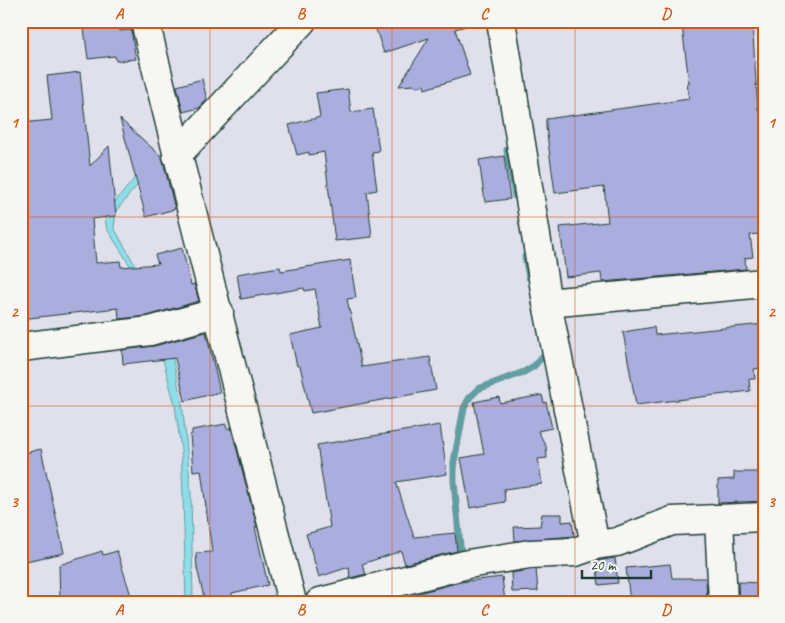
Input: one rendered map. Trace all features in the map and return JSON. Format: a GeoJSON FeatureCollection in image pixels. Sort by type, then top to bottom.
{"type":"FeatureCollection","features":[{"type":"Feature","properties":{"kind":"street"},"geometry":{"type":"LineString","coordinates":[[145,21],[177,155],[219,312],[292,602]]}},
{"type":"Feature","properties":{"kind":"street"},"geometry":{"type":"LineString","coordinates":[[177,155],[302,21]]}},
{"type":"Feature","properties":{"kind":"street"},"geometry":{"type":"LineString","coordinates":[[501,21],[547,303],[595,545]]}},
{"type":"Feature","properties":{"kind":"street"},"geometry":{"type":"LineString","coordinates":[[547,303],[764,284]]}},
{"type":"Feature","properties":{"kind":"street"},"geometry":{"type":"LineString","coordinates":[[21,347],[150,331],[219,312]]}},
{"type":"Feature","properties":{"kind":"street"},"geometry":{"type":"LineString","coordinates":[[320,602],[468,564],[530,554],[575,552],[595,545],[617,542],[672,521],[764,518]]}},
{"type":"Feature","properties":{"kind":"street"},"geometry":{"type":"LineString","coordinates":[[719,519],[723,602]]}},
{"type":"Feature","properties":{"kind":"water"},"geometry":{"type":"Polygon","coordinates":[[[162,155],[116,211],[114,228],[158,305],[168,336],[182,403],[187,449],[191,494],[193,602],[186,602],[181,450],[175,405],[158,341],[154,308],[149,295],[107,229],[105,219],[110,208],[152,157],[162,155]]]}},
{"type":"Feature","properties":{"kind":"building"},"geometry":{"type":"Polygon","coordinates":[[[83,21],[119,21],[120,31],[131,30],[136,59],[116,61],[115,56],[88,59],[83,21]]]}},
{"type":"Feature","properties":{"kind":"building"},"geometry":{"type":"Polygon","coordinates":[[[373,21],[468,21],[469,25],[455,29],[470,75],[425,89],[424,85],[416,87],[415,85],[399,86],[429,38],[384,53],[373,21]]]}},
{"type":"Feature","properties":{"kind":"building"},"geometry":{"type":"Polygon","coordinates":[[[684,21],[752,21],[758,110],[764,109],[764,233],[750,235],[753,257],[745,258],[746,269],[602,282],[601,273],[566,277],[560,227],[608,222],[604,187],[555,193],[546,119],[689,99],[687,83],[689,83],[682,26],[684,26],[684,21]]]}},
{"type":"Feature","properties":{"kind":"building"},"geometry":{"type":"Polygon","coordinates":[[[80,72],[90,166],[109,146],[116,216],[92,219],[96,263],[120,261],[121,267],[158,264],[155,255],[182,248],[191,285],[194,284],[199,301],[147,316],[119,319],[118,308],[21,319],[21,123],[52,120],[47,76],[80,72]]]}},
{"type":"Feature","properties":{"kind":"building"},"geometry":{"type":"Polygon","coordinates":[[[202,79],[207,100],[199,108],[183,112],[177,86],[202,79]]]}},
{"type":"Feature","properties":{"kind":"building"},"geometry":{"type":"Polygon","coordinates":[[[348,89],[351,112],[373,109],[379,151],[372,152],[377,190],[367,192],[372,237],[335,241],[324,152],[309,155],[309,152],[297,155],[289,125],[320,117],[316,93],[348,89]]]}},
{"type":"Feature","properties":{"kind":"building"},"geometry":{"type":"Polygon","coordinates":[[[120,119],[162,157],[175,209],[146,217],[120,119]]]}},
{"type":"Feature","properties":{"kind":"building"},"geometry":{"type":"Polygon","coordinates":[[[504,156],[510,199],[485,202],[479,160],[504,156]]]}},
{"type":"Feature","properties":{"kind":"building"},"geometry":{"type":"Polygon","coordinates":[[[350,260],[356,298],[347,299],[362,367],[430,357],[436,390],[311,413],[300,366],[297,366],[290,335],[322,328],[315,289],[305,291],[304,288],[241,299],[237,274],[280,267],[281,271],[350,260]]]}},
{"type":"Feature","properties":{"kind":"building"},"geometry":{"type":"Polygon","coordinates":[[[764,324],[764,368],[754,369],[755,379],[749,379],[750,391],[636,405],[623,332],[654,327],[655,335],[764,324]]]}},
{"type":"Feature","properties":{"kind":"building"},"geometry":{"type":"Polygon","coordinates":[[[206,332],[220,392],[185,401],[175,358],[123,364],[122,350],[154,346],[206,332]]]}},
{"type":"Feature","properties":{"kind":"building"},"geometry":{"type":"Polygon","coordinates":[[[542,395],[544,403],[546,402],[552,428],[538,431],[546,446],[547,458],[538,459],[542,484],[504,489],[505,502],[470,508],[461,458],[484,454],[474,402],[499,397],[500,403],[542,395]]]}},
{"type":"Feature","properties":{"kind":"building"},"geometry":{"type":"Polygon","coordinates":[[[226,424],[227,429],[231,427],[257,527],[255,527],[268,585],[232,593],[232,602],[205,602],[197,568],[196,553],[212,552],[201,470],[193,471],[190,435],[192,430],[226,424]]]}},
{"type":"Feature","properties":{"kind":"building"},"geometry":{"type":"Polygon","coordinates":[[[440,425],[447,474],[396,482],[414,537],[455,533],[457,551],[405,564],[401,551],[362,564],[366,574],[350,578],[349,567],[319,577],[306,534],[330,527],[317,445],[440,425]]]}},
{"type":"Feature","properties":{"kind":"building"},"geometry":{"type":"Polygon","coordinates":[[[41,449],[64,553],[21,562],[21,454],[41,449]]]}},
{"type":"Feature","properties":{"kind":"building"},"geometry":{"type":"Polygon","coordinates":[[[734,472],[764,472],[764,501],[718,503],[718,480],[734,479],[734,472]]]}},
{"type":"Feature","properties":{"kind":"building"},"geometry":{"type":"Polygon","coordinates":[[[542,514],[562,514],[562,522],[572,521],[574,536],[515,541],[514,527],[540,526],[542,514]]]}},
{"type":"Feature","properties":{"kind":"building"},"geometry":{"type":"Polygon","coordinates":[[[102,551],[103,555],[117,551],[133,602],[60,602],[59,565],[102,551]]]}},
{"type":"Feature","properties":{"kind":"building"},"geometry":{"type":"Polygon","coordinates":[[[615,558],[618,583],[599,585],[596,561],[615,558]]]}},
{"type":"Feature","properties":{"kind":"building"},"geometry":{"type":"Polygon","coordinates":[[[670,564],[672,578],[706,578],[707,602],[630,602],[626,568],[670,564]]]}},
{"type":"Feature","properties":{"kind":"building"},"geometry":{"type":"Polygon","coordinates":[[[536,569],[538,591],[512,592],[511,573],[536,569]]]}},
{"type":"Feature","properties":{"kind":"building"},"geometry":{"type":"Polygon","coordinates":[[[502,577],[505,602],[417,602],[415,594],[460,582],[502,577]]]}},
{"type":"Feature","properties":{"kind":"building"},"geometry":{"type":"Polygon","coordinates":[[[738,582],[764,583],[764,602],[739,602],[738,582]]]}},
{"type":"Feature","properties":{"kind":"waterway"},"geometry":{"type":"LineString","coordinates":[[507,150],[515,196]]}},
{"type":"Feature","properties":{"kind":"waterway"},"geometry":{"type":"LineString","coordinates":[[525,257],[529,277]]}},
{"type":"Feature","properties":{"kind":"waterway"},"geometry":{"type":"LineString","coordinates":[[461,556],[454,462],[464,408],[470,397],[478,389],[524,372],[534,366],[544,355]]}}]}
